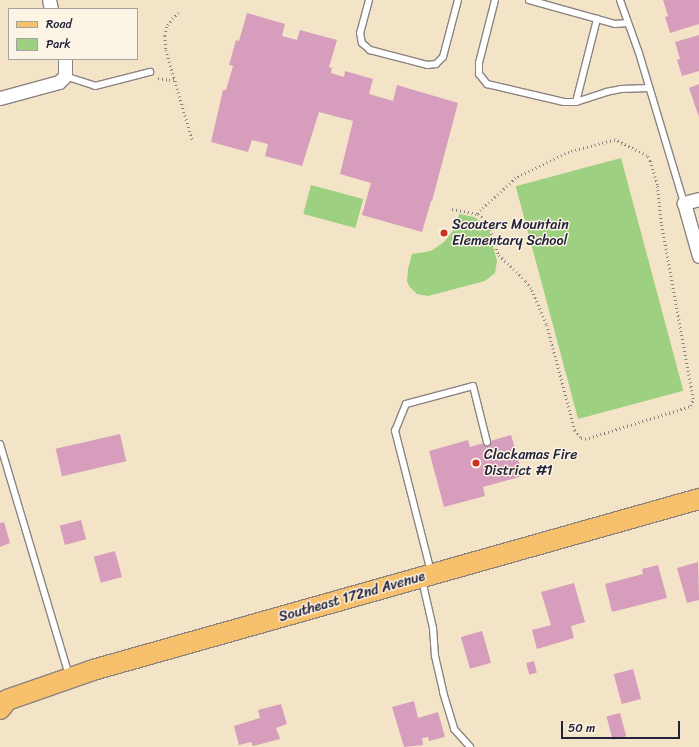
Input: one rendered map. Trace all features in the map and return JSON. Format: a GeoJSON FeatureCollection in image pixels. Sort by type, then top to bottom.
{"type":"FeatureCollection","features":[{"type":"Feature","properties":{"kind":"main road","name":"Southeast 172nd Avenue"},"geometry":{"type":"LineString","coordinates":[[2,703],[100,667],[427,577],[699,499]]}},
{"type":"Feature","properties":{"kind":"street"},"geometry":{"type":"LineString","coordinates":[[0,98],[59,82],[65,76],[65,60]]}},
{"type":"Feature","properties":{"kind":"street"},"geometry":{"type":"LineString","coordinates":[[699,199],[684,203],[699,256]]}},
{"type":"Feature","properties":{"kind":"lane"},"geometry":{"type":"LineString","coordinates":[[369,0],[360,33],[362,43],[370,50],[427,65],[436,64],[443,57],[458,0]]}},
{"type":"Feature","properties":{"kind":"lane"},"geometry":{"type":"LineString","coordinates":[[495,0],[479,63],[479,74],[487,84],[564,102],[576,102],[606,92],[649,88]]}},
{"type":"Feature","properties":{"kind":"lane"},"geometry":{"type":"LineString","coordinates":[[529,0],[615,24],[628,23]]}},
{"type":"Feature","properties":{"kind":"lane"},"geometry":{"type":"LineString","coordinates":[[620,0],[639,53],[684,203]]}},
{"type":"Feature","properties":{"kind":"lane"},"geometry":{"type":"LineString","coordinates":[[576,102],[597,19]]}},
{"type":"Feature","properties":{"kind":"lane"},"geometry":{"type":"LineString","coordinates":[[65,76],[95,86],[150,72]]}},
{"type":"Feature","properties":{"kind":"lane"},"geometry":{"type":"LineString","coordinates":[[470,747],[454,729],[443,692],[435,656],[427,577],[395,431],[406,404],[472,386],[487,442]]}},
{"type":"Feature","properties":{"kind":"lane"},"geometry":{"type":"LineString","coordinates":[[0,444],[69,678]]}},
{"type":"Feature","properties":{"kind":"path"},"geometry":{"type":"LineString","coordinates":[[179,13],[172,18],[167,26],[165,36],[166,50],[193,142]]}},
{"type":"Feature","properties":{"kind":"path"},"geometry":{"type":"LineString","coordinates":[[150,72],[160,80],[175,78]]}},
{"type":"Feature","properties":{"kind":"path"},"geometry":{"type":"LineString","coordinates":[[452,209],[478,214],[484,218],[491,226],[499,255],[526,281],[532,290],[547,325],[575,430],[581,438],[585,439],[691,406],[693,399],[662,231],[657,185],[650,161],[647,156],[616,140],[569,152],[516,178],[478,214]]}},
{"type":"Feature","properties":{"kind":"green space"},"geometry":{"type":"Polygon","coordinates":[[[621,158],[683,391],[578,419],[516,186],[621,158]]]}},
{"type":"Feature","properties":{"kind":"green space"},"geometry":{"type":"Polygon","coordinates":[[[311,185],[363,199],[355,228],[303,214],[311,185]]]}},
{"type":"Feature","properties":{"kind":"green space"},"geometry":{"type":"Polygon","coordinates":[[[459,214],[474,217],[488,226],[497,261],[495,273],[485,281],[428,296],[417,294],[409,286],[407,281],[408,269],[412,254],[431,251],[444,242],[455,228],[459,214]]]}},
{"type":"Feature","properties":{"kind":"building"},"geometry":{"type":"Polygon","coordinates":[[[663,0],[699,0],[699,24],[670,33],[665,17],[668,16],[663,0]]]}},
{"type":"Feature","properties":{"kind":"building"},"geometry":{"type":"Polygon","coordinates":[[[247,13],[285,24],[282,36],[297,40],[300,30],[337,40],[329,67],[332,68],[331,73],[344,77],[345,71],[373,79],[369,94],[393,101],[397,85],[458,103],[432,201],[422,232],[362,215],[371,183],[340,174],[353,121],[319,112],[302,166],[265,156],[268,144],[252,140],[248,152],[211,142],[223,90],[226,90],[233,66],[229,65],[236,40],[239,41],[247,13]]]}},
{"type":"Feature","properties":{"kind":"building"},"geometry":{"type":"Polygon","coordinates":[[[699,35],[699,71],[682,76],[677,60],[680,59],[675,42],[699,35]]]}},
{"type":"Feature","properties":{"kind":"building"},"geometry":{"type":"Polygon","coordinates":[[[699,84],[699,117],[689,88],[699,84]]]}},
{"type":"Feature","properties":{"kind":"building"},"geometry":{"type":"Polygon","coordinates":[[[120,434],[126,461],[62,476],[56,449],[120,434]]]}},
{"type":"Feature","properties":{"kind":"building","name":"Clackamas Fire District #1"},"geometry":{"type":"Polygon","coordinates":[[[511,435],[523,476],[483,487],[485,496],[444,507],[429,451],[468,440],[470,447],[511,435]]]}},
{"type":"Feature","properties":{"kind":"building"},"geometry":{"type":"Polygon","coordinates":[[[81,520],[86,539],[65,545],[60,526],[81,520]]]}},
{"type":"Feature","properties":{"kind":"building"},"geometry":{"type":"Polygon","coordinates":[[[4,522],[10,543],[0,547],[0,523],[4,522]]]}},
{"type":"Feature","properties":{"kind":"building"},"geometry":{"type":"Polygon","coordinates":[[[115,551],[122,577],[101,583],[94,557],[115,551]]]}},
{"type":"Feature","properties":{"kind":"building"},"geometry":{"type":"Polygon","coordinates":[[[698,562],[699,600],[687,603],[677,568],[698,562]]]}},
{"type":"Feature","properties":{"kind":"building"},"geometry":{"type":"Polygon","coordinates":[[[658,565],[667,598],[612,612],[605,584],[643,574],[642,569],[658,565]]]}},
{"type":"Feature","properties":{"kind":"building"},"geometry":{"type":"Polygon","coordinates":[[[574,583],[585,622],[571,626],[574,638],[537,649],[532,630],[551,625],[541,592],[574,583]]]}},
{"type":"Feature","properties":{"kind":"building"},"geometry":{"type":"Polygon","coordinates":[[[482,631],[491,663],[470,669],[461,637],[482,631]]]}},
{"type":"Feature","properties":{"kind":"building"},"geometry":{"type":"Polygon","coordinates":[[[534,661],[537,673],[529,675],[526,663],[534,661]]]}},
{"type":"Feature","properties":{"kind":"building"},"geometry":{"type":"Polygon","coordinates":[[[633,669],[641,699],[622,704],[614,674],[633,669]]]}},
{"type":"Feature","properties":{"kind":"building"},"geometry":{"type":"Polygon","coordinates":[[[414,701],[418,718],[438,712],[445,737],[429,741],[428,737],[422,738],[423,745],[404,747],[392,707],[414,701]]]}},
{"type":"Feature","properties":{"kind":"building"},"geometry":{"type":"Polygon","coordinates":[[[281,704],[287,724],[276,728],[280,739],[253,746],[251,742],[239,745],[234,726],[260,718],[258,710],[281,704]]]}},
{"type":"Feature","properties":{"kind":"building"},"geometry":{"type":"Polygon","coordinates":[[[620,713],[626,736],[613,740],[606,717],[620,713]]]}},
{"type":"Feature","properties":{"kind":"place","name":"Scouters Mountain Elementary School"},"geometry":{"type":"Point","coordinates":[444,233]}},
{"type":"Feature","properties":{"kind":"place","name":"Clackamas Fire District #1"},"geometry":{"type":"Point","coordinates":[476,463]}}]}
